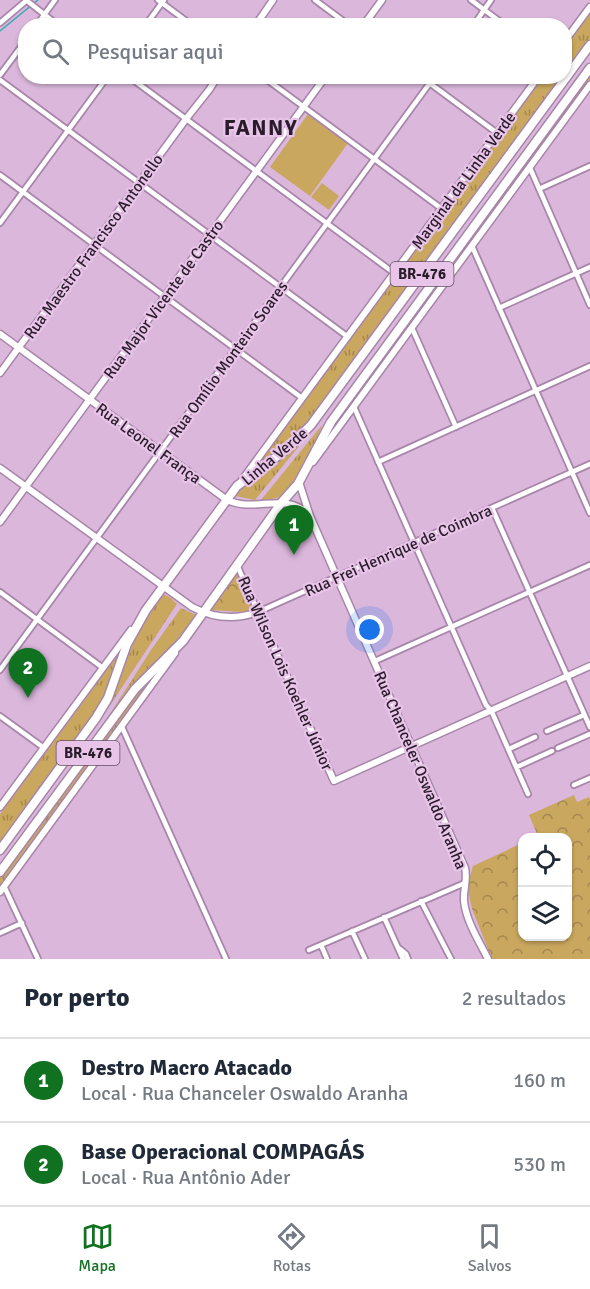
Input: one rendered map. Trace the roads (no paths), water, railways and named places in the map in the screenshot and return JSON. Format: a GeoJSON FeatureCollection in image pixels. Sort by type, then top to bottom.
{"type":"FeatureCollection","features":[{"type":"Feature","properties":{"kind":"highway","name":"Linha Verde"},"geometry":{"type":"LineString","coordinates":[[572,70],[590,45]]}},
{"type":"Feature","properties":{"kind":"highway","name":"Linha Verde"},"geometry":{"type":"LineString","coordinates":[[0,872],[135,689],[183,640],[282,502],[298,484],[331,422],[590,68]]}},
{"type":"Feature","properties":{"kind":"highway","name":"Linha Verde"},"geometry":{"type":"LineString","coordinates":[[0,850],[96,718],[108,698],[127,644],[146,610],[237,486],[287,449],[311,425],[561,84]]}},
{"type":"Feature","properties":{"kind":"main road"},"geometry":{"type":"LineString","coordinates":[[261,18],[273,0]]}},
{"type":"Feature","properties":{"kind":"main road"},"geometry":{"type":"LineString","coordinates":[[369,18],[382,0]]}},
{"type":"Feature","properties":{"kind":"main road"},"geometry":{"type":"LineString","coordinates":[[572,31],[590,7]]}},
{"type":"Feature","properties":{"kind":"main road","name":"Rua Maestro Francisco Antonello"},"geometry":{"type":"LineString","coordinates":[[0,373],[213,84]]}},
{"type":"Feature","properties":{"kind":"main road","name":"Rua Major Vicente de Castro"},"geometry":{"type":"LineString","coordinates":[[0,522],[320,84]]}},
{"type":"Feature","properties":{"kind":"main road","name":"Marginal da Linha Verde"},"geometry":{"type":"LineString","coordinates":[[237,486],[533,84]]}},
{"type":"Feature","properties":{"kind":"main road"},"geometry":{"type":"LineString","coordinates":[[298,484],[589,90]]}},
{"type":"Feature","properties":{"kind":"main road","name":"Rua Leonel França"},"geometry":{"type":"LineString","coordinates":[[0,334],[227,500],[251,506],[282,502]]}},
{"type":"Feature","properties":{"kind":"main road"},"geometry":{"type":"LineString","coordinates":[[0,468],[163,587],[203,612]]}},
{"type":"Feature","properties":{"kind":"main road","name":"Rua Chanceler Oswaldo Aranha"},"geometry":{"type":"LineString","coordinates":[[298,484],[465,868],[466,911],[488,959]]}},
{"type":"Feature","properties":{"kind":"main road"},"geometry":{"type":"LineString","coordinates":[[282,502],[296,505],[310,516]]}},
{"type":"Feature","properties":{"kind":"main road"},"geometry":{"type":"LineString","coordinates":[[0,807],[146,610]]}},
{"type":"Feature","properties":{"kind":"main road","name":"Rua Frei Henrique de Coimbra"},"geometry":{"type":"LineString","coordinates":[[203,612],[234,617],[258,612]]}},
{"type":"Feature","properties":{"kind":"main road","name":"Rua Wilson Lois Koehler Júnior"},"geometry":{"type":"LineString","coordinates":[[258,612],[334,781],[412,746]]}},
{"type":"Feature","properties":{"kind":"main road"},"geometry":{"type":"LineString","coordinates":[[2,889],[122,727],[183,640]]}},
{"type":"Feature","properties":{"kind":"main road"},"geometry":{"type":"LineString","coordinates":[[412,746],[590,666]]}},
{"type":"Feature","properties":{"kind":"street"},"geometry":{"type":"LineString","coordinates":[[42,18],[55,0]]}},
{"type":"Feature","properties":{"kind":"street"},"geometry":{"type":"LineString","coordinates":[[315,0],[339,18]]}},
{"type":"Feature","properties":{"kind":"street"},"geometry":{"type":"LineString","coordinates":[[471,0],[495,18]]}},
{"type":"Feature","properties":{"kind":"street"},"geometry":{"type":"LineString","coordinates":[[478,18],[491,0]]}},
{"type":"Feature","properties":{"kind":"street"},"geometry":{"type":"LineString","coordinates":[[0,23],[27,1],[48,18]]}},
{"type":"Feature","properties":{"kind":"street"},"geometry":{"type":"LineString","coordinates":[[150,18],[161,1],[183,18]]}},
{"type":"Feature","properties":{"kind":"street"},"geometry":{"type":"LineString","coordinates":[[0,75],[18,51]]}},
{"type":"Feature","properties":{"kind":"street"},"geometry":{"type":"LineString","coordinates":[[0,80],[348,337]]}},
{"type":"Feature","properties":{"kind":"street"},"geometry":{"type":"LineString","coordinates":[[0,223],[102,84]]}},
{"type":"Feature","properties":{"kind":"street"},"geometry":{"type":"LineString","coordinates":[[139,84],[394,273]]}},
{"type":"Feature","properties":{"kind":"street"},"geometry":{"type":"LineString","coordinates":[[273,84],[442,209]]}},
{"type":"Feature","properties":{"kind":"street"},"geometry":{"type":"LineString","coordinates":[[430,84],[497,133]]}},
{"type":"Feature","properties":{"kind":"street","name":"Rua Omílio Monteiro Soares"},"geometry":{"type":"LineString","coordinates":[[0,670],[430,84]]}},
{"type":"Feature","properties":{"kind":"street"},"geometry":{"type":"LineString","coordinates":[[539,189],[590,166]]}},
{"type":"Feature","properties":{"kind":"street"},"geometry":{"type":"LineString","coordinates":[[530,168],[590,305]]}},
{"type":"Feature","properties":{"kind":"street"},"geometry":{"type":"LineString","coordinates":[[0,174],[302,398]]}},
{"type":"Feature","properties":{"kind":"street"},"geometry":{"type":"LineString","coordinates":[[472,246],[590,513]]}},
{"type":"Feature","properties":{"kind":"street"},"geometry":{"type":"LineString","coordinates":[[499,308],[590,267]]}},
{"type":"Feature","properties":{"kind":"street"},"geometry":{"type":"LineString","coordinates":[[412,327],[456,427]]}},
{"type":"Feature","properties":{"kind":"street"},"geometry":{"type":"LineString","coordinates":[[378,462],[590,366]]}},
{"type":"Feature","properties":{"kind":"street"},"geometry":{"type":"LineString","coordinates":[[354,407],[486,705],[491,710],[528,794]]}},
{"type":"Feature","properties":{"kind":"street","name":"Rua Frei Henrique de Coimbra"},"geometry":{"type":"LineString","coordinates":[[258,612],[590,464]]}},
{"type":"Feature","properties":{"kind":"street"},"geometry":{"type":"LineString","coordinates":[[492,507],[590,727]]}},
{"type":"Feature","properties":{"kind":"street","name":"Rua Wilson Lois Koehler Júnior"},"geometry":{"type":"LineString","coordinates":[[237,565],[258,612]]}},
{"type":"Feature","properties":{"kind":"street"},"geometry":{"type":"LineString","coordinates":[[375,661],[590,565]]}},
{"type":"Feature","properties":{"kind":"street"},"geometry":{"type":"LineString","coordinates":[[0,592],[103,668]]}},
{"type":"Feature","properties":{"kind":"street"},"geometry":{"type":"LineString","coordinates":[[548,731],[584,715]]}},
{"type":"Feature","properties":{"kind":"street"},"geometry":{"type":"LineString","coordinates":[[0,716],[44,748]]}},
{"type":"Feature","properties":{"kind":"street"},"geometry":{"type":"LineString","coordinates":[[122,727],[226,959]]}},
{"type":"Feature","properties":{"kind":"street"},"geometry":{"type":"LineString","coordinates":[[558,748],[590,734]]}},
{"type":"Feature","properties":{"kind":"street"},"geometry":{"type":"LineString","coordinates":[[508,749],[535,737]]}},
{"type":"Feature","properties":{"kind":"street"},"geometry":{"type":"LineString","coordinates":[[517,767],[552,751]]}},
{"type":"Feature","properties":{"kind":"street"},"geometry":{"type":"LineString","coordinates":[[574,785],[590,777]]}},
{"type":"Feature","properties":{"kind":"street"},"geometry":{"type":"LineString","coordinates":[[309,950],[465,884]]}},
{"type":"Feature","properties":{"kind":"street"},"geometry":{"type":"LineString","coordinates":[[2,889],[38,959]]}},
{"type":"Feature","properties":{"kind":"street"},"geometry":{"type":"LineString","coordinates":[[422,901],[450,959]]}},
{"type":"Feature","properties":{"kind":"street"},"geometry":{"type":"LineString","coordinates":[[384,917],[403,959]]}},
{"type":"Feature","properties":{"kind":"street"},"geometry":{"type":"LineString","coordinates":[[0,933],[22,924]]}},
{"type":"Feature","properties":{"kind":"street"},"geometry":{"type":"LineString","coordinates":[[352,931],[365,959]]}},
{"type":"Feature","properties":{"kind":"street"},"geometry":{"type":"LineString","coordinates":[[321,945],[327,959]]}},
{"type":"Feature","properties":{"kind":"street"},"geometry":{"type":"LineString","coordinates":[[398,948],[406,954],[408,959]]}},
{"type":"Feature","properties":{"kind":"waterway"},"geometry":{"type":"LineString","coordinates":[[0,31],[38,0]]}},
{"type":"Feature","properties":{"kind":"place","name":"Destro Macro Atacado"},"geometry":{"type":"Point","coordinates":[294,555]}},
{"type":"Feature","properties":{"kind":"place","name":"Base Operacional COMPAGÁS"},"geometry":{"type":"Point","coordinates":[28,698]}},
{"type":"Feature","properties":{"kind":"district","name":"FANNY"},"geometry":{"type":"Point","coordinates":[261,127]}}]}
